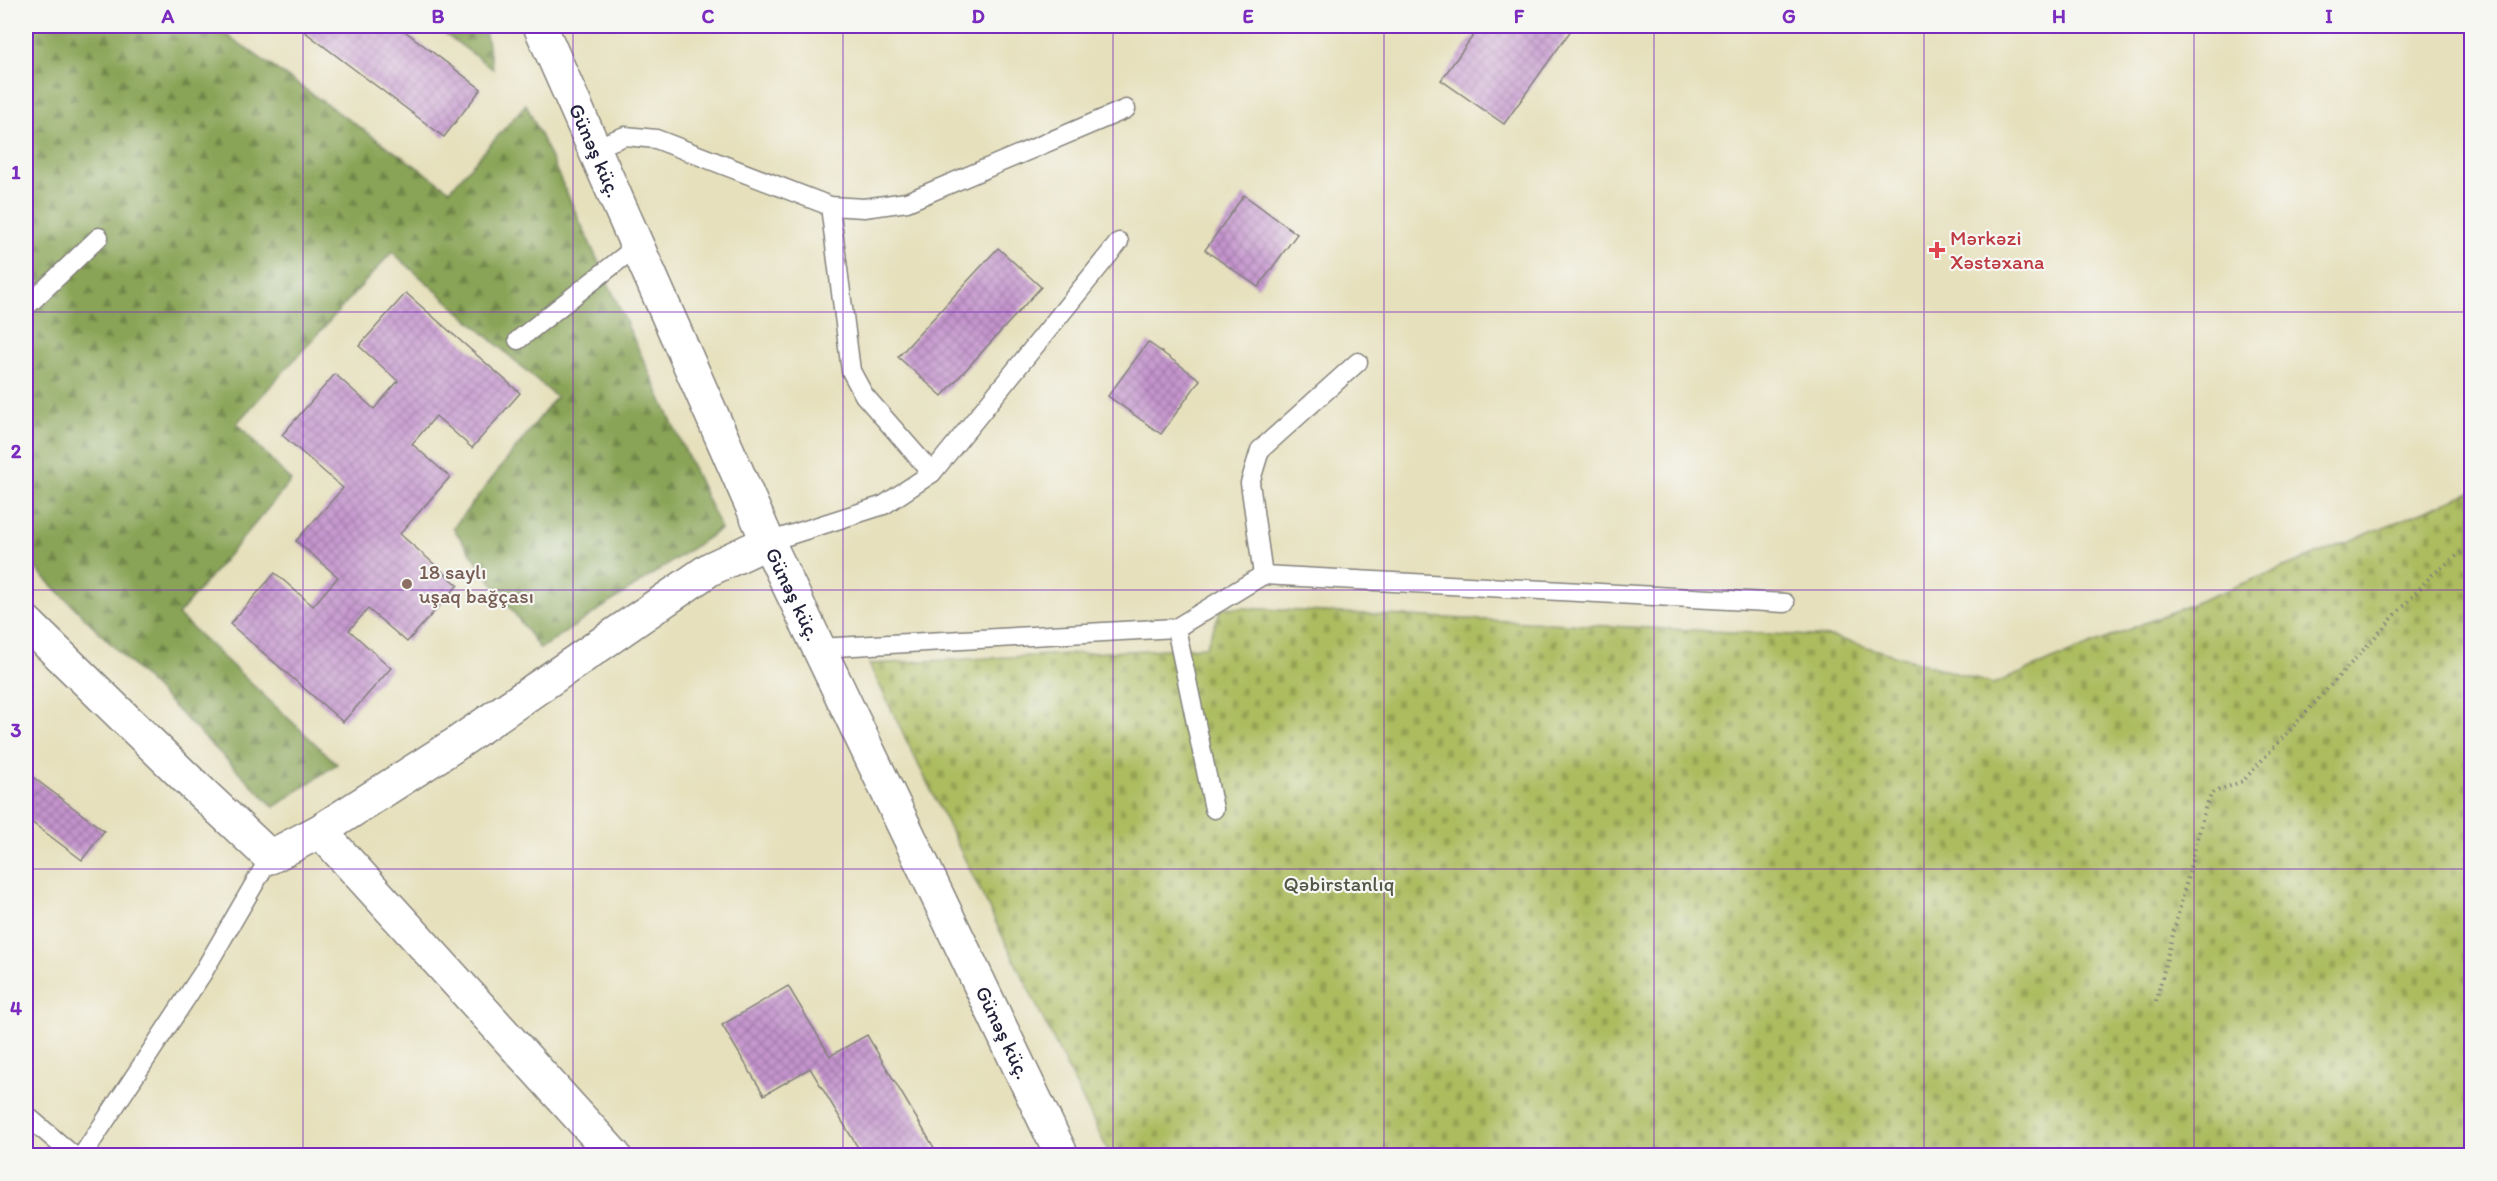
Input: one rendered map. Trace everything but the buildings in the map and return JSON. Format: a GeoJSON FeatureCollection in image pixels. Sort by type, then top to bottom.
{"type":"FeatureCollection","features":[{"type":"Feature","properties":{"kind":"street","name":"Günəş küç."},"geometry":{"type":"LineString","coordinates":[[540,26],[768,542],[1062,1155]]}},
{"type":"Feature","properties":{"kind":"street"},"geometry":{"type":"LineString","coordinates":[[26,622],[270,857],[320,831],[453,746],[711,570],[768,542]]}},
{"type":"Feature","properties":{"kind":"street"},"geometry":{"type":"LineString","coordinates":[[320,831],[614,1155]]}},
{"type":"Feature","properties":{"kind":"lane"},"geometry":{"type":"LineString","coordinates":[[594,147],[625,136],[656,139],[830,206],[864,208],[907,202],[1126,109]]}},
{"type":"Feature","properties":{"kind":"lane"},"geometry":{"type":"LineString","coordinates":[[830,206],[850,371],[864,395],[932,473]]}},
{"type":"Feature","properties":{"kind":"lane"},"geometry":{"type":"LineString","coordinates":[[26,307],[99,237]]}},
{"type":"Feature","properties":{"kind":"lane"},"geometry":{"type":"LineString","coordinates":[[768,542],[884,505],[932,473],[1119,242]]}},
{"type":"Feature","properties":{"kind":"lane"},"geometry":{"type":"LineString","coordinates":[[518,340],[637,246]]}},
{"type":"Feature","properties":{"kind":"lane"},"geometry":{"type":"LineString","coordinates":[[1263,575],[1251,483],[1260,450],[1358,362]]}},
{"type":"Feature","properties":{"kind":"lane"},"geometry":{"type":"LineString","coordinates":[[818,648],[1176,628],[1263,575],[1785,603]]}},
{"type":"Feature","properties":{"kind":"lane"},"geometry":{"type":"LineString","coordinates":[[1176,628],[1214,809]]}},
{"type":"Feature","properties":{"kind":"lane"},"geometry":{"type":"LineString","coordinates":[[82,1155],[202,974],[270,857]]}},
{"type":"Feature","properties":{"kind":"lane"},"geometry":{"type":"LineString","coordinates":[[26,1115],[74,1155]]}},
{"type":"Feature","properties":{"kind":"path"},"geometry":{"type":"LineString","coordinates":[[2156,1001],[2205,809],[2212,793],[2243,781],[2432,575],[2472,544]]}},
{"type":"Feature","properties":{"kind":"green space"},"geometry":{"type":"Polygon","coordinates":[[[26,26],[214,26],[450,190],[526,104],[721,529],[540,649],[453,528],[556,397],[392,252],[237,423],[291,481],[178,615],[337,764],[274,807],[26,559],[26,26]]]}},
{"type":"Feature","properties":{"kind":"green space"},"geometry":{"type":"Polygon","coordinates":[[[435,26],[484,26],[493,69],[435,26]]]}},
{"type":"Feature","properties":{"kind":"green space","name":"Qəbirstanlıq"},"geometry":{"type":"Polygon","coordinates":[[[2471,492],[2471,1155],[1110,1155],[869,664],[1206,647],[1222,607],[1833,637],[1993,684],[2471,492]]]}},
{"type":"Feature","properties":{"kind":"place","name":"Mərkəzi Xəstəxana"},"geometry":{"type":"Point","coordinates":[1937,250]}},
{"type":"Feature","properties":{"kind":"place","name":"18 saylı uşaq bağçası"},"geometry":{"type":"Point","coordinates":[407,584]}}]}
